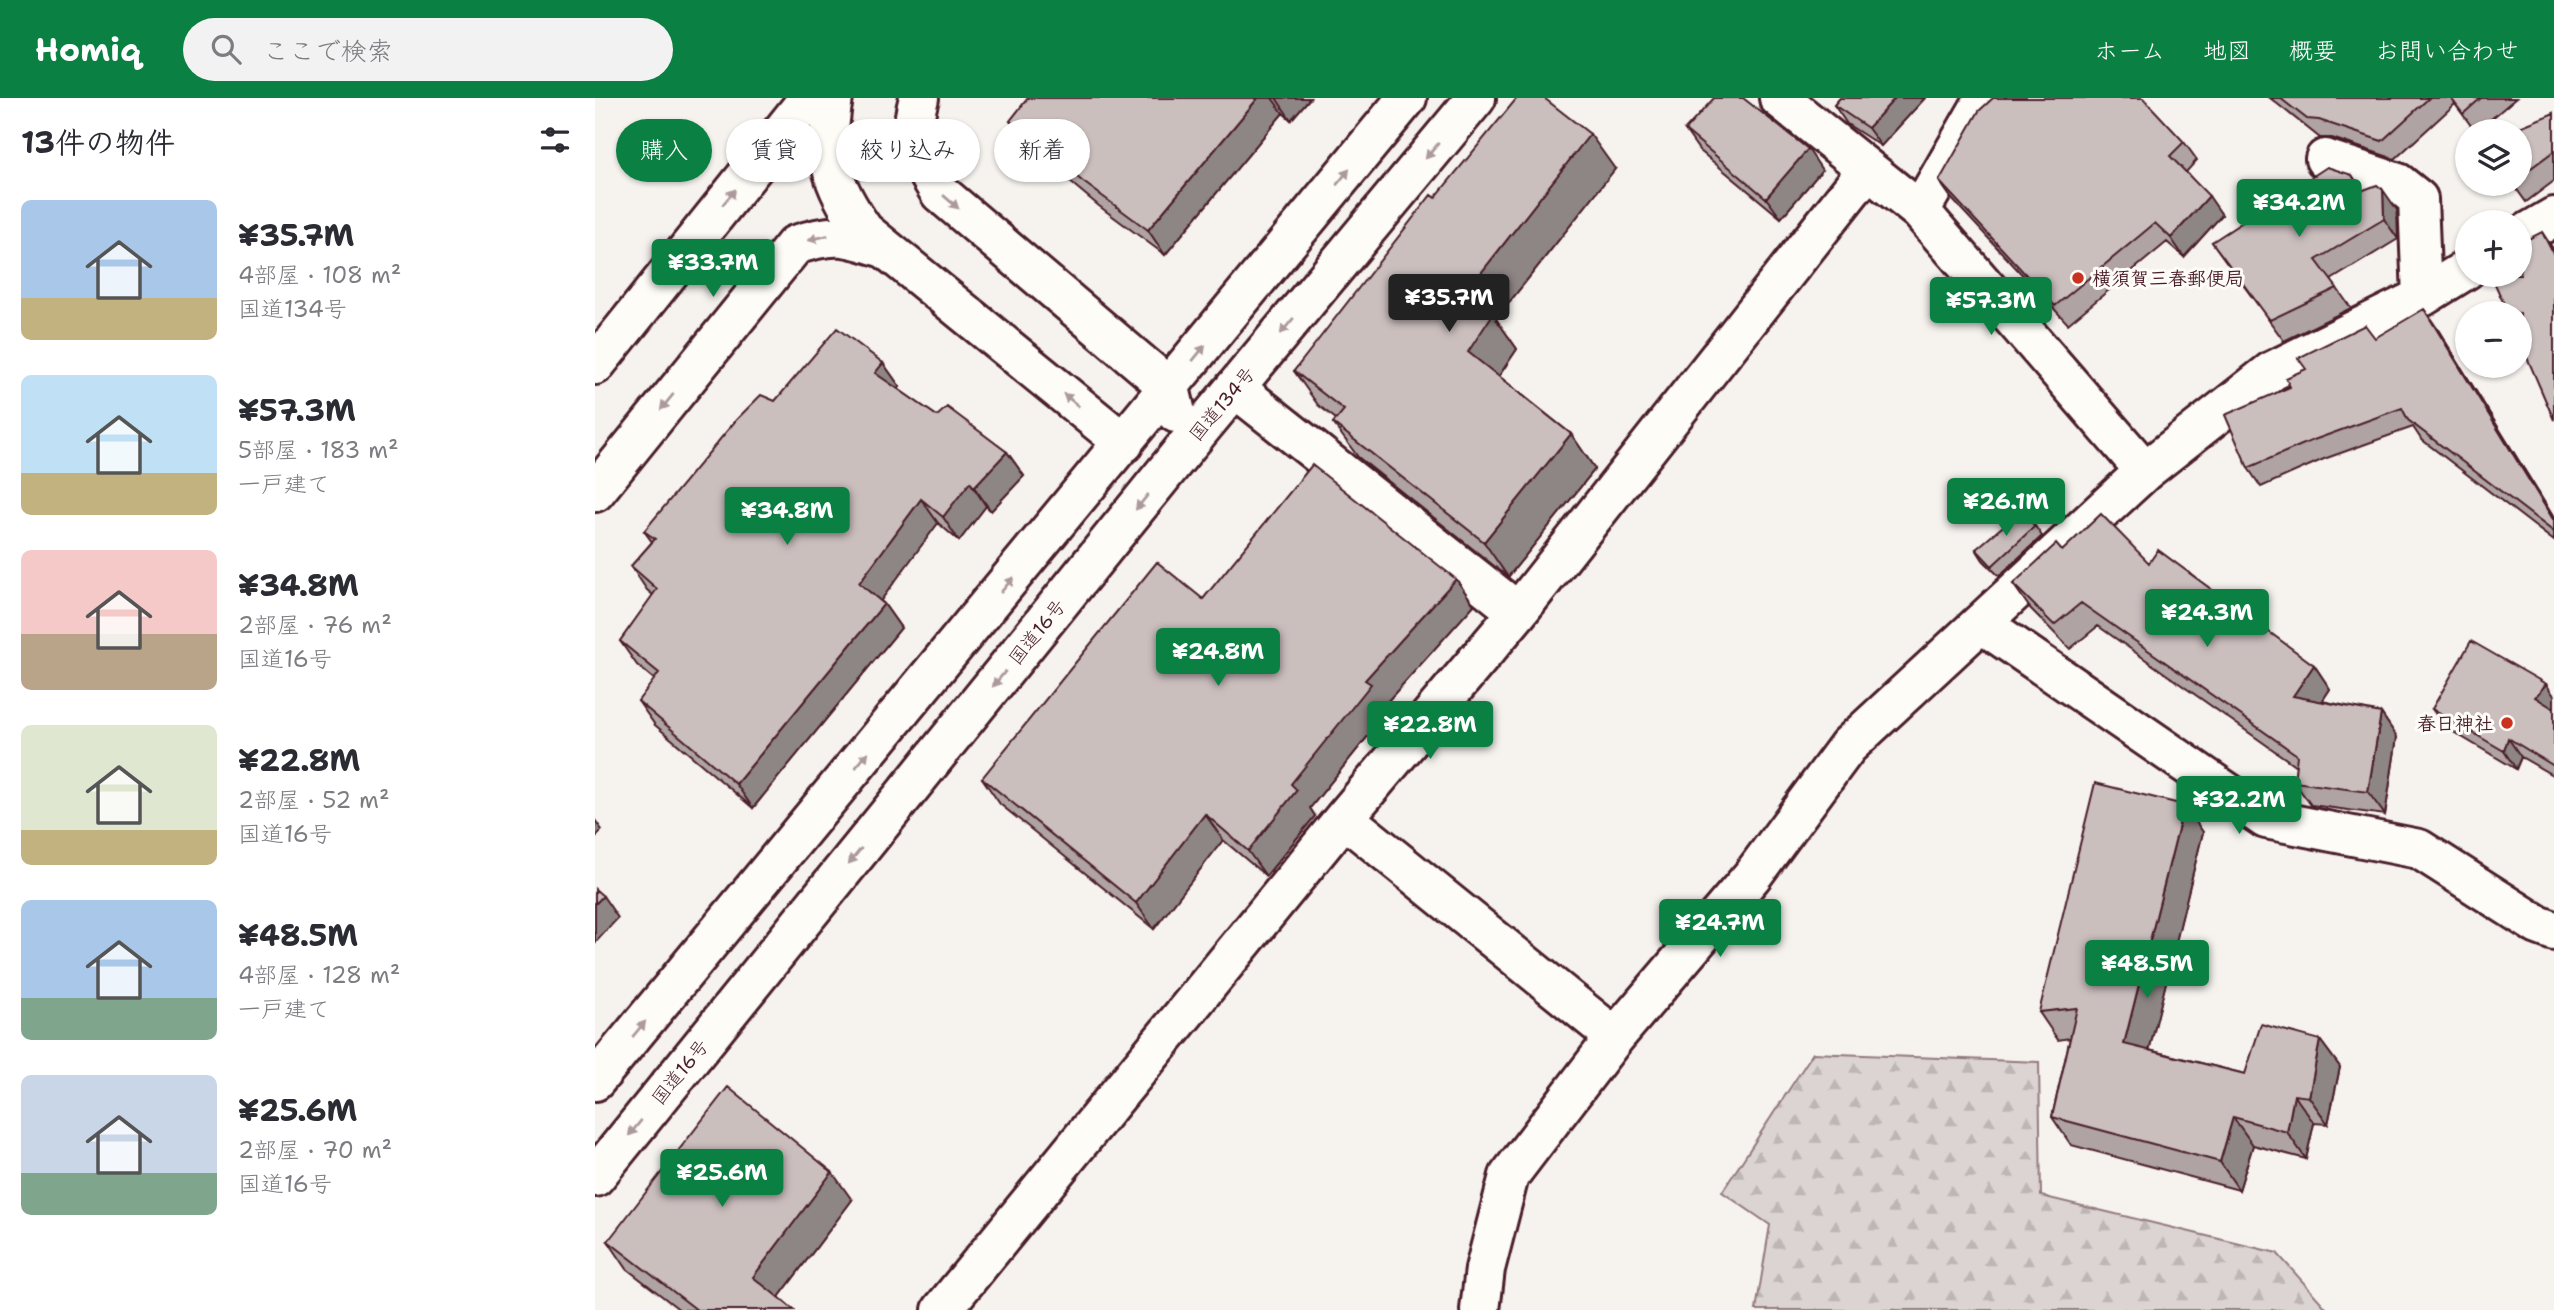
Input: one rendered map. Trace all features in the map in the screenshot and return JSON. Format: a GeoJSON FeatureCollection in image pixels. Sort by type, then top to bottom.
{"type":"FeatureCollection","features":[{"type":"Feature","properties":{"kind":"main road"},"geometry":{"type":"LineString","coordinates":[[595,365],[809,98]]}},
{"type":"Feature","properties":{"kind":"main road"},"geometry":{"type":"LineString","coordinates":[[832,98],[828,139],[833,176],[840,197],[864,231],[1124,443]]}},
{"type":"Feature","properties":{"kind":"main road"},"geometry":{"type":"LineString","coordinates":[[919,98],[910,129],[915,151],[940,192],[1170,388],[1184,449]]}},
{"type":"Feature","properties":{"kind":"main road"},"geometry":{"type":"LineString","coordinates":[[595,1081],[1407,98]]}},
{"type":"Feature","properties":{"kind":"main road","name":"国道134号"},"geometry":{"type":"LineString","coordinates":[[1124,443],[1184,449],[1476,98]]}},
{"type":"Feature","properties":{"kind":"main road"},"geometry":{"type":"LineString","coordinates":[[1779,98],[1920,211],[2145,471]]}},
{"type":"Feature","properties":{"kind":"main road"},"geometry":{"type":"LineString","coordinates":[[1920,211],[1985,98]]}},
{"type":"Feature","properties":{"kind":"main road"},"geometry":{"type":"LineString","coordinates":[[2325,159],[2398,183],[2418,199],[2422,297]]}},
{"type":"Feature","properties":{"kind":"main road"},"geometry":{"type":"LineString","coordinates":[[942,1310],[1344,818],[1518,612],[1867,170]]}},
{"type":"Feature","properties":{"kind":"main road"},"geometry":{"type":"LineString","coordinates":[[2532,230],[2554,216]]}},
{"type":"Feature","properties":{"kind":"main road"},"geometry":{"type":"LineString","coordinates":[[595,492],[795,245],[826,234],[856,238],[884,248]]}},
{"type":"Feature","properties":{"kind":"main road"},"geometry":{"type":"LineString","coordinates":[[1480,1310],[1485,1269],[1509,1176],[1615,1037],[1752,876],[1848,746],[2145,471],[2272,371],[2422,297],[2455,276]]}},
{"type":"Feature","properties":{"kind":"main road"},"geometry":{"type":"LineString","coordinates":[[1234,388],[1518,612]]}},
{"type":"Feature","properties":{"kind":"main road","name":"国道16号"},"geometry":{"type":"LineString","coordinates":[[595,1177],[1184,449]]}},
{"type":"Feature","properties":{"kind":"main road"},"geometry":{"type":"LineString","coordinates":[[1981,623],[2266,819],[2419,849],[2539,925],[2554,931]]}},
{"type":"Feature","properties":{"kind":"main road"},"geometry":{"type":"LineString","coordinates":[[1344,818],[1615,1037]]}},
{"type":"Feature","properties":{"kind":"green space"},"geometry":{"type":"Polygon","coordinates":[[[1813,1053],[2039,1062],[2041,1196],[2277,1253],[2328,1310],[1756,1310],[1770,1225],[1722,1192],[1813,1053]]]}},
{"type":"Feature","properties":{"kind":"building"},"geometry":{"type":"Polygon","coordinates":[[[1028,98],[1258,98],[1148,230],[1083,182],[1090,182],[1090,119],[1012,119],[1028,98]]]}},
{"type":"Feature","properties":{"kind":"building"},"geometry":{"type":"Polygon","coordinates":[[[1517,98],[1544,98],[1590,134],[1466,292],[1493,314],[1468,352],[1571,434],[1484,542],[1333,423],[1344,410],[1294,371],[1431,195],[1435,198],[1517,98]]]}},
{"type":"Feature","properties":{"kind":"building"},"geometry":{"type":"Polygon","coordinates":[[[1714,98],[1743,98],[1808,149],[1766,198],[1685,130],[1714,98]]]}},
{"type":"Feature","properties":{"kind":"building"},"geometry":{"type":"Polygon","coordinates":[[[1840,98],[1895,98],[1868,128],[1834,105],[1840,98]]]}},
{"type":"Feature","properties":{"kind":"building"},"geometry":{"type":"Polygon","coordinates":[[[1993,98],[2143,98],[2184,142],[2170,156],[2209,196],[2171,238],[2155,223],[2055,306],[1939,181],[1979,111],[1993,98]]]}},
{"type":"Feature","properties":{"kind":"building"},"geometry":{"type":"Polygon","coordinates":[[[2280,98],[2429,98],[2382,141],[2319,120],[2307,119],[2280,98]]]}},
{"type":"Feature","properties":{"kind":"building"},"geometry":{"type":"Polygon","coordinates":[[[2451,98],[2481,98],[2463,114],[2451,98]]]}},
{"type":"Feature","properties":{"kind":"building"},"geometry":{"type":"Polygon","coordinates":[[[2554,113],[2554,151],[2532,167],[2532,122],[2554,113]]]}},
{"type":"Feature","properties":{"kind":"building"},"geometry":{"type":"Polygon","coordinates":[[[2327,167],[2352,175],[2361,191],[2377,185],[2383,190],[2384,219],[2316,260],[2337,288],[2270,320],[2212,242],[2327,167]]]}},
{"type":"Feature","properties":{"kind":"building"},"geometry":{"type":"Polygon","coordinates":[[[2542,232],[2554,255],[2554,420],[2532,369],[2532,301],[2503,301],[2496,287],[2532,287],[2532,237],[2542,232]]]}},
{"type":"Feature","properties":{"kind":"building"},"geometry":{"type":"Polygon","coordinates":[[[2424,309],[2455,360],[2455,378],[2466,378],[2554,521],[2554,532],[2408,420],[2402,408],[2311,441],[2248,468],[2225,415],[2290,387],[2286,378],[2306,369],[2298,358],[2365,325],[2375,338],[2424,309]]]}},
{"type":"Feature","properties":{"kind":"building"},"geometry":{"type":"Polygon","coordinates":[[[837,328],[883,363],[875,373],[937,416],[947,407],[1007,452],[974,487],[970,482],[943,517],[921,499],[859,583],[884,604],[736,784],[638,701],[659,673],[620,641],[657,589],[631,566],[655,539],[644,531],[736,420],[761,395],[775,401],[837,328]]]}},
{"type":"Feature","properties":{"kind":"building"},"geometry":{"type":"Polygon","coordinates":[[[1312,465],[1456,579],[1365,680],[1371,684],[1291,784],[1297,790],[1248,851],[1205,814],[1136,903],[982,778],[1157,562],[1203,599],[1312,465]]]}},
{"type":"Feature","properties":{"kind":"building"},"geometry":{"type":"Polygon","coordinates":[[[2021,511],[2035,526],[1992,566],[1976,549],[2021,511]]]}},
{"type":"Feature","properties":{"kind":"building"},"geometry":{"type":"Polygon","coordinates":[[[2101,514],[2149,563],[2158,550],[2314,665],[2293,696],[2381,713],[2368,792],[2294,782],[2297,755],[2081,603],[2054,625],[2013,584],[2056,544],[2062,551],[2101,514]]]}},
{"type":"Feature","properties":{"kind":"building"},"geometry":{"type":"Polygon","coordinates":[[[2471,641],[2546,684],[2535,697],[2554,709],[2554,766],[2508,738],[2504,751],[2432,709],[2471,641]]]}},
{"type":"Feature","properties":{"kind":"building"},"geometry":{"type":"Polygon","coordinates":[[[2095,783],[2184,805],[2124,1044],[2245,1074],[2261,1024],[2320,1040],[2309,1097],[2294,1095],[2287,1132],[2233,1117],[2220,1162],[2052,1117],[2077,1008],[2039,1012],[2095,783]]]}},
{"type":"Feature","properties":{"kind":"building"},"geometry":{"type":"Polygon","coordinates":[[[595,889],[603,896],[595,904],[595,889]]]}},
{"type":"Feature","properties":{"kind":"building"},"geometry":{"type":"Polygon","coordinates":[[[728,1087],[832,1172],[753,1277],[794,1310],[697,1310],[608,1241],[728,1087]]]}},
{"type":"Feature","properties":{"kind":"place","name":"横須賀三春郵便局"},"geometry":{"type":"Point","coordinates":[2078,278]}},
{"type":"Feature","properties":{"kind":"place","name":"春日神社"},"geometry":{"type":"Point","coordinates":[2507,723]}}]}
